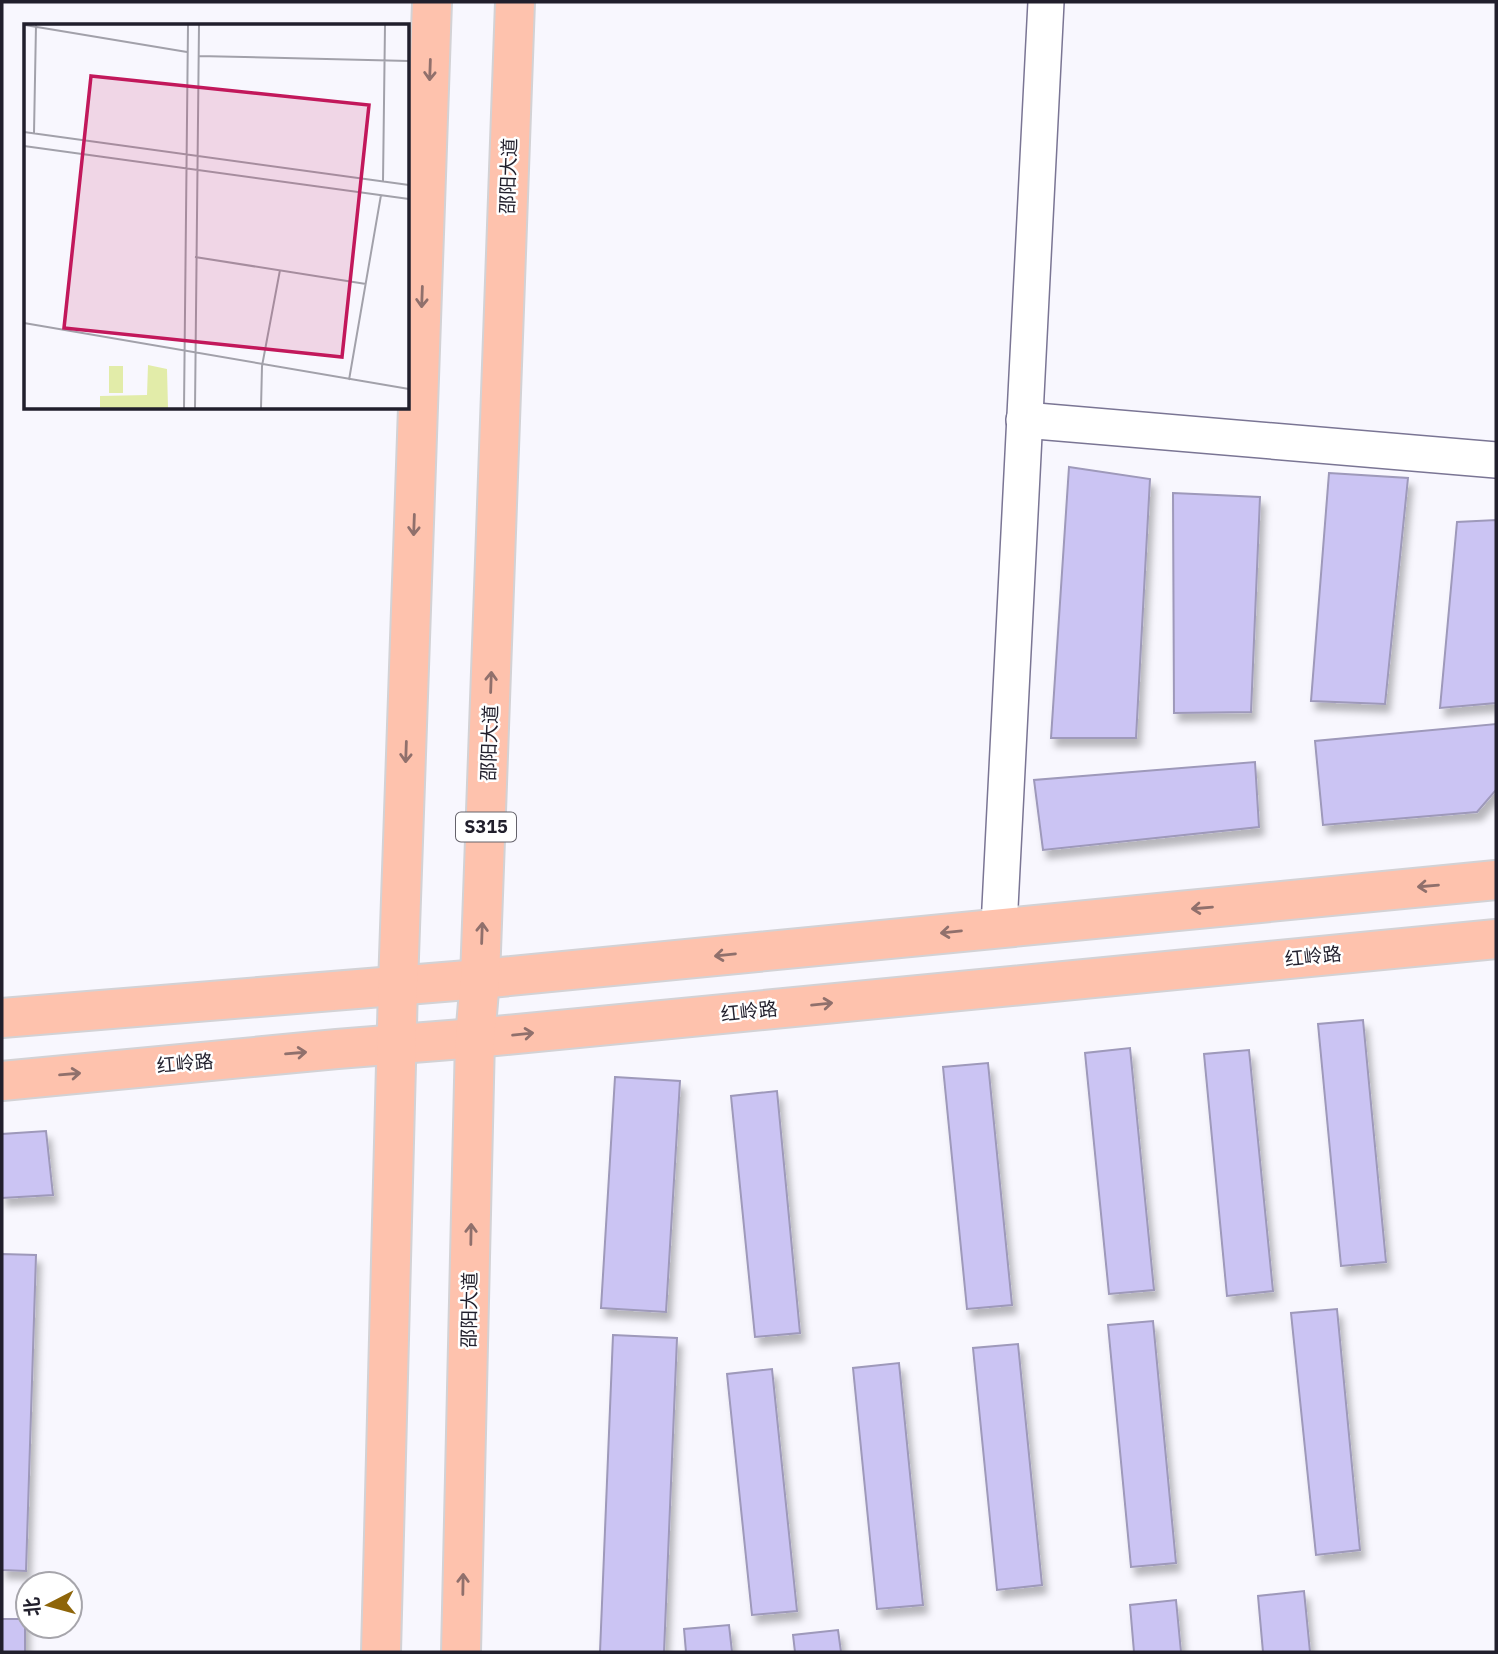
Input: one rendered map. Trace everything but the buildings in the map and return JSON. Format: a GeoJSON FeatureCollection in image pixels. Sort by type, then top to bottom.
{"type":"FeatureCollection","features":[{"type":"Feature","properties":{"kind":"main road"},"geometry":{"type":"LineString","coordinates":[[382,1652],[398,986],[432,2]]}},
{"type":"Feature","properties":{"kind":"main road","name":"邵阳大道"},"geometry":{"type":"LineString","coordinates":[[461,1652],[475,1038],[480,979],[514,2]]}},
{"type":"Feature","properties":{"kind":"main road"},"geometry":{"type":"LineString","coordinates":[[2,1018],[480,979],[1496,880]]}},
{"type":"Feature","properties":{"kind":"main road","name":"红岭路"},"geometry":{"type":"LineString","coordinates":[[2,1081],[1496,939]]}},
{"type":"Feature","properties":{"kind":"street"},"geometry":{"type":"LineString","coordinates":[[999,927],[1046,2]]}},
{"type":"Feature","properties":{"kind":"street"},"geometry":{"type":"LineString","coordinates":[[1024,420],[1496,460]]}}]}
